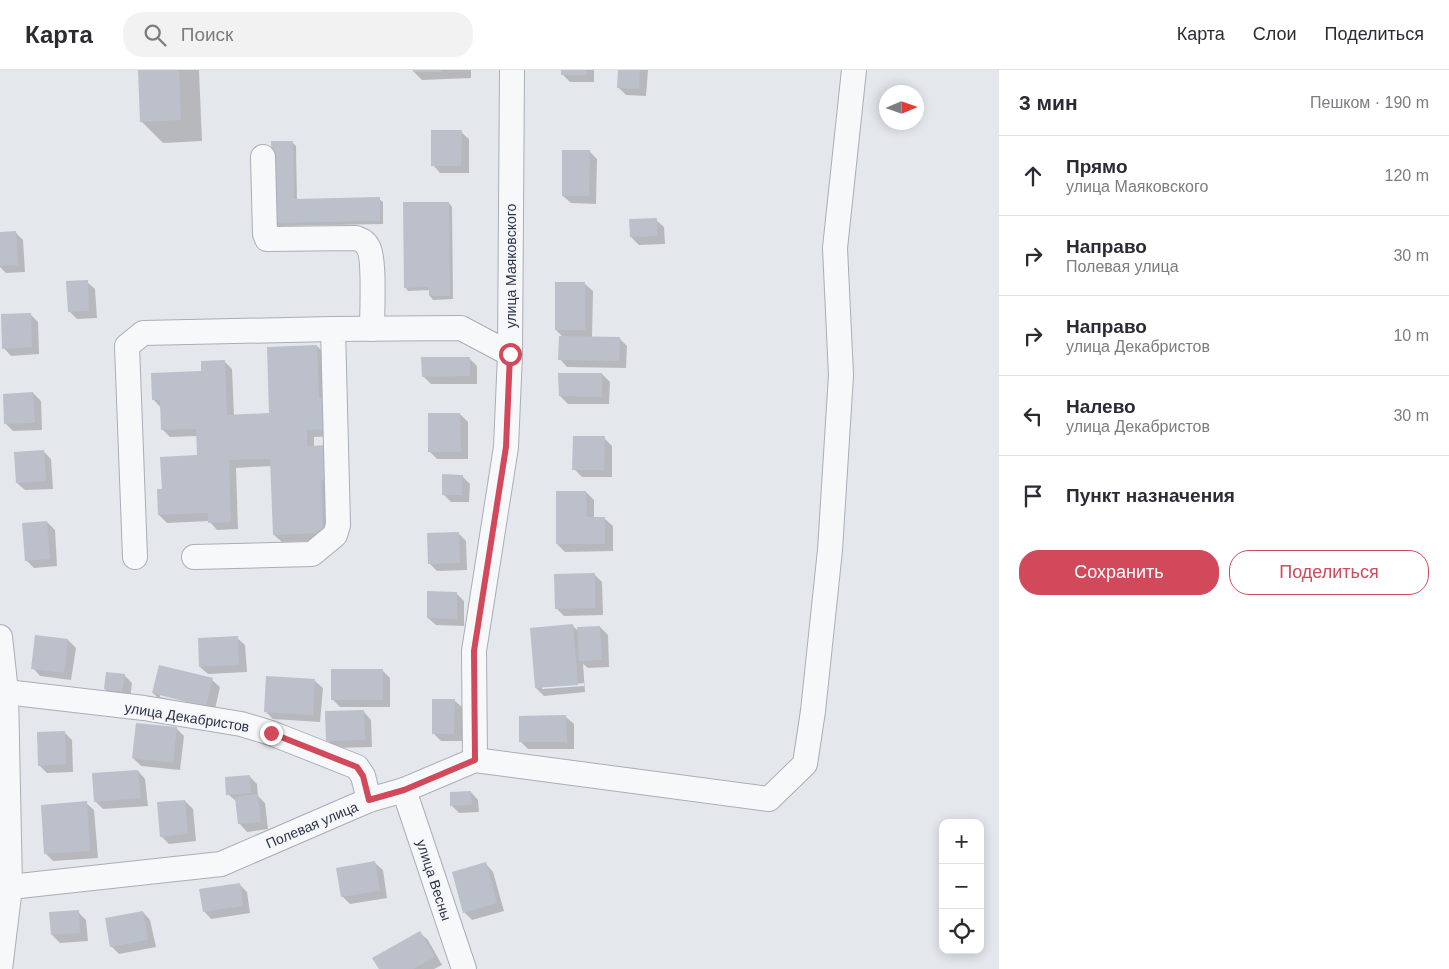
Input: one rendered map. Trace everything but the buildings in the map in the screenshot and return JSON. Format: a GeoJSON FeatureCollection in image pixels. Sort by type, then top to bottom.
{"type":"FeatureCollection","features":[{"type":"Feature","properties":{"kind":"street","name":"улица Маяковского"},"geometry":{"type":"LineString","coordinates":[[475,760],[474,651],[506,447],[510,354],[512,70]]}},
{"type":"Feature","properties":{"kind":"street"},"geometry":{"type":"LineString","coordinates":[[475,760],[769,799],[805,764],[813,711],[830,550],[840,375],[835,248],[854,70]]}},
{"type":"Feature","properties":{"kind":"street"},"geometry":{"type":"LineString","coordinates":[[263,156],[265,234],[267,239],[356,238],[364,241],[369,248],[372,260],[372,329]]}},
{"type":"Feature","properties":{"kind":"street"},"geometry":{"type":"LineString","coordinates":[[135,557],[127,346],[143,333],[461,328],[510,354]]}},
{"type":"Feature","properties":{"kind":"street"},"geometry":{"type":"LineString","coordinates":[[194,557],[312,554],[334,535],[338,525],[332,329]]}},
{"type":"Feature","properties":{"kind":"street"},"geometry":{"type":"LineString","coordinates":[[0,637],[6,692],[5,888],[0,969]]}},
{"type":"Feature","properties":{"kind":"street","name":"улица Декабристов"},"geometry":{"type":"LineString","coordinates":[[6,692],[144,708],[241,724],[264,730],[357,767],[363,776],[369,800]]}},
{"type":"Feature","properties":{"kind":"street","name":"Полевая улица"},"geometry":{"type":"LineString","coordinates":[[5,888],[221,864],[369,800],[404,790],[475,760]]}},
{"type":"Feature","properties":{"kind":"street","name":"улица Весны"},"geometry":{"type":"LineString","coordinates":[[404,790],[464,969]]}},
{"type":"Feature","properties":{"kind":"route"},"geometry":{"type":"LineString","coordinates":[[271,733],[357,767],[363,776],[369,800],[404,790],[475,760],[474,651],[506,447],[510,354]]}}]}
